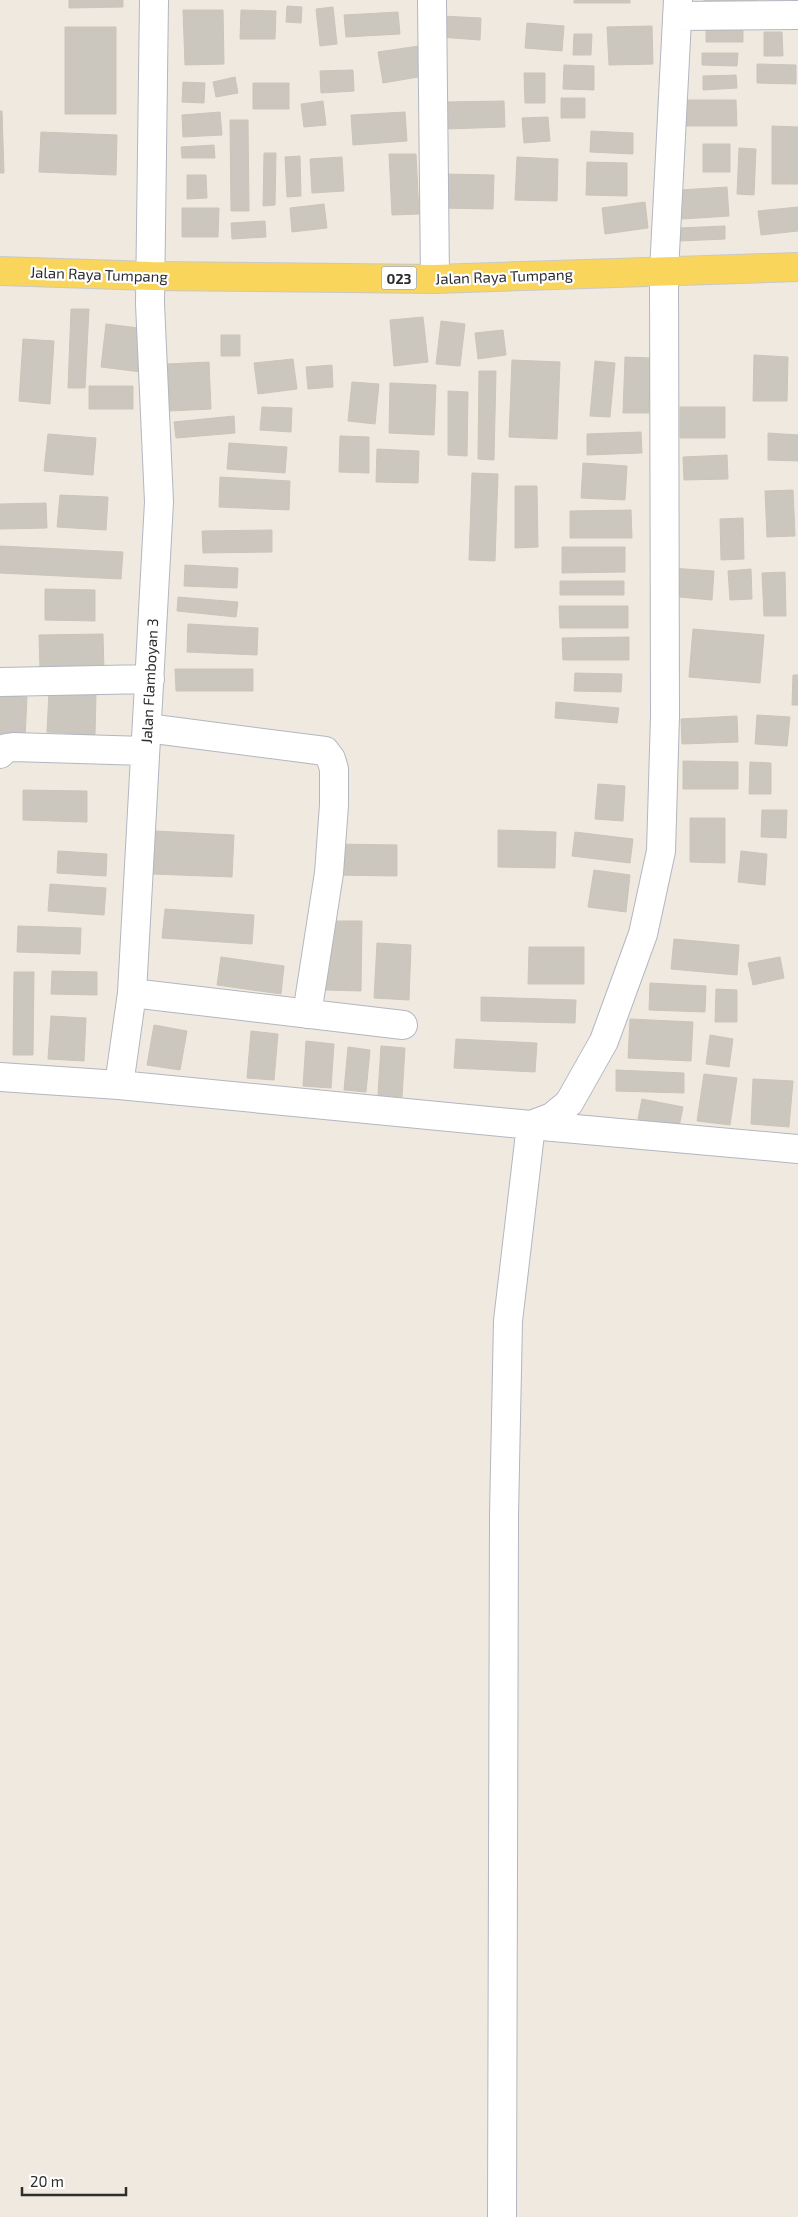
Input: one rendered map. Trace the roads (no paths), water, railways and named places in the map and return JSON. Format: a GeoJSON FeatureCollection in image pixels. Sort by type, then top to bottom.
{"type":"FeatureCollection","features":[{"type":"Feature","properties":{"kind":"main road","name":"Jalan Raya Tumpang"},"geometry":{"type":"LineString","coordinates":[[0,271],[151,276],[435,278],[798,267]]}},
{"type":"Feature","properties":{"kind":"street","name":"Jalan Flamboyan 3"},"geometry":{"type":"LineString","coordinates":[[119,1085],[132,993],[159,502],[150,304],[154,0]]}},
{"type":"Feature","properties":{"kind":"street"},"geometry":{"type":"LineString","coordinates":[[432,0],[435,278]]}},
{"type":"Feature","properties":{"kind":"street"},"geometry":{"type":"LineString","coordinates":[[531,1125],[552,1117],[569,1103],[584,1080],[604,1042],[643,934],[661,851],[665,716],[664,272],[677,8],[798,15]]}},
{"type":"Feature","properties":{"kind":"street"},"geometry":{"type":"LineString","coordinates":[[0,682],[150,679]]}},
{"type":"Feature","properties":{"kind":"street"},"geometry":{"type":"LineString","coordinates":[[0,754],[6,748],[12,747],[146,739],[325,751],[331,759],[334,769],[334,806],[329,874],[307,1014]]}},
{"type":"Feature","properties":{"kind":"street"},"geometry":{"type":"LineString","coordinates":[[132,993],[403,1025]]}},
{"type":"Feature","properties":{"kind":"street"},"geometry":{"type":"LineString","coordinates":[[0,1077],[119,1085],[798,1149]]}},
{"type":"Feature","properties":{"kind":"street"},"geometry":{"type":"LineString","coordinates":[[502,2217],[504,1515],[508,1320],[531,1125]]}}]}
